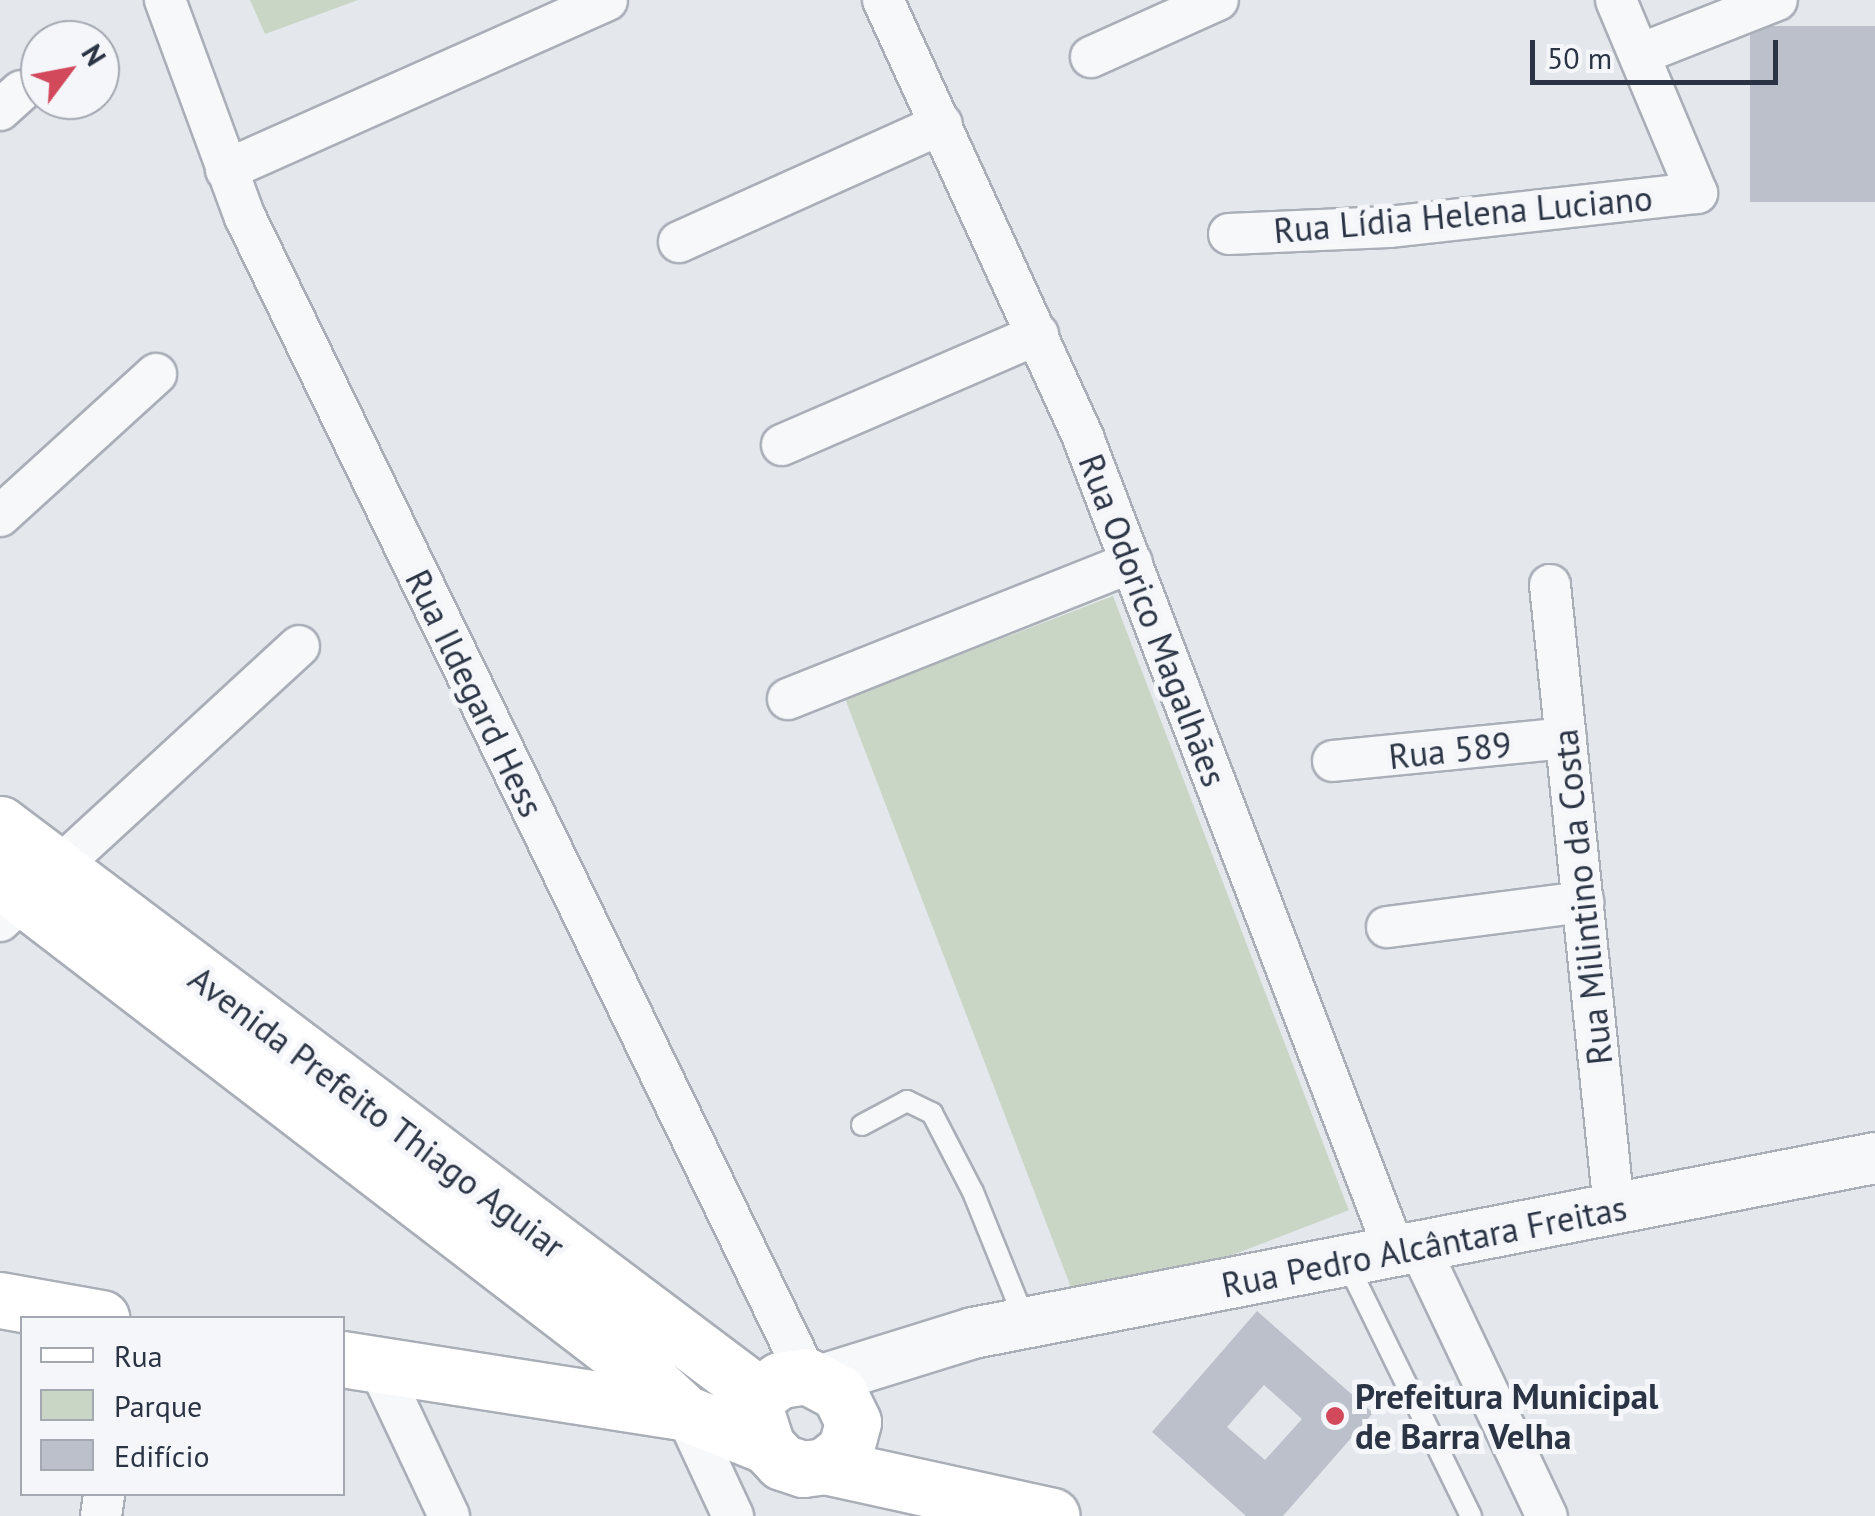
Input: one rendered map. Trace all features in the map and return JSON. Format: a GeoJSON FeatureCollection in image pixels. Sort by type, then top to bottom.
{"type":"FeatureCollection","features":[{"type":"Feature","properties":{"kind":"main road","name":"Avenida Prefeito Thiago Aguiar"},"geometry":{"type":"LineString","coordinates":[[0,824],[20,893],[641,1372],[685,1413]]}},
{"type":"Feature","properties":{"kind":"main road","name":"Avenida Prefeito Thiago Aguiar"},"geometry":{"type":"LineString","coordinates":[[20,893],[805,1413]]}},
{"type":"Feature","properties":{"kind":"main road"},"geometry":{"type":"LineString","coordinates":[[0,1300],[91,1316]]}},
{"type":"Feature","properties":{"kind":"main road"},"geometry":{"type":"LineString","coordinates":[[360,1362],[685,1413],[805,1413],[1040,1514]]}},
{"type":"Feature","properties":{"kind":"street","name":"Rua Ildegard Hess"},"geometry":{"type":"LineString","coordinates":[[165,0],[226,170],[805,1413]]}},
{"type":"Feature","properties":{"kind":"street"},"geometry":{"type":"LineString","coordinates":[[226,170],[607,0]]}},
{"type":"Feature","properties":{"kind":"street","name":"Rua Odorico Magalhães"},"geometry":{"type":"LineString","coordinates":[[883,0],[1038,334],[1407,1249],[1547,1516]]}},
{"type":"Feature","properties":{"kind":"street"},"geometry":{"type":"LineString","coordinates":[[1090,57],[1218,0]]}},
{"type":"Feature","properties":{"kind":"street"},"geometry":{"type":"LineString","coordinates":[[1616,0],[1640,54],[1777,0]]}},
{"type":"Feature","properties":{"kind":"street","name":"Rua Lídia Helena Luciano"},"geometry":{"type":"LineString","coordinates":[[1229,234],[1390,227],[1697,192],[1640,54]]}},
{"type":"Feature","properties":{"kind":"street"},"geometry":{"type":"LineString","coordinates":[[679,242],[942,124]]}},
{"type":"Feature","properties":{"kind":"street"},"geometry":{"type":"LineString","coordinates":[[782,445],[1038,334]]}},
{"type":"Feature","properties":{"kind":"street"},"geometry":{"type":"LineString","coordinates":[[0,516],[156,374]]}},
{"type":"Feature","properties":{"kind":"street"},"geometry":{"type":"LineString","coordinates":[[788,699],[1132,562]]}},
{"type":"Feature","properties":{"kind":"street","name":"Rua Milintino da Costa"},"geometry":{"type":"LineString","coordinates":[[1550,585],[1614,1209]]}},
{"type":"Feature","properties":{"kind":"street"},"geometry":{"type":"LineString","coordinates":[[20,893],[300,646]]}},
{"type":"Feature","properties":{"kind":"street","name":"Rua 589"},"geometry":{"type":"LineString","coordinates":[[1333,761],[1566,738]]}},
{"type":"Feature","properties":{"kind":"street"},"geometry":{"type":"LineString","coordinates":[[1386,927],[1583,902]]}},
{"type":"Feature","properties":{"kind":"street","name":"Rua Pedro Alcântara Freitas"},"geometry":{"type":"LineString","coordinates":[[805,1413],[974,1334],[1875,1158]]}},
{"type":"Feature","properties":{"kind":"street"},"geometry":{"type":"LineString","coordinates":[[360,1362],[449,1516]]}},
{"type":"Feature","properties":{"kind":"street"},"geometry":{"type":"LineString","coordinates":[[685,1413],[733,1516]]}},
{"type":"Feature","properties":{"kind":"lane"},"geometry":{"type":"LineString","coordinates":[[862,1124],[906,1101],[932,1112],[974,1192],[1026,1323]]}},
{"type":"Feature","properties":{"kind":"lane"},"geometry":{"type":"LineString","coordinates":[[1346,1261],[1471,1516]]}},
{"type":"Feature","properties":{"kind":"green space"},"geometry":{"type":"Polygon","coordinates":[[[250,0],[358,0],[265,34],[250,0]]]}},
{"type":"Feature","properties":{"kind":"green space"},"geometry":{"type":"Polygon","coordinates":[[[1113,596],[1349,1210],[1081,1313],[845,699],[1113,596]]]}},
{"type":"Feature","properties":{"kind":"building"},"geometry":{"type":"Polygon","coordinates":[[[1750,26],[1875,26],[1875,202],[1750,202],[1750,26]]]}},
{"type":"Feature","properties":{"kind":"building","name":"Prefeitura Municipal de Barra Velha"},"geometry":{"type":"Polygon","coordinates":[[[1257,1311],[1373,1413],[1283,1516],[1246,1516],[1152,1432],[1257,1311]],[[1264,1385],[1227,1427],[1265,1460],[1302,1419],[1264,1385]]]}},
{"type":"Feature","properties":{"kind":"place","name":"Prefeitura Municipal de Barra Velha"},"geometry":{"type":"Point","coordinates":[1335,1416]}}]}
